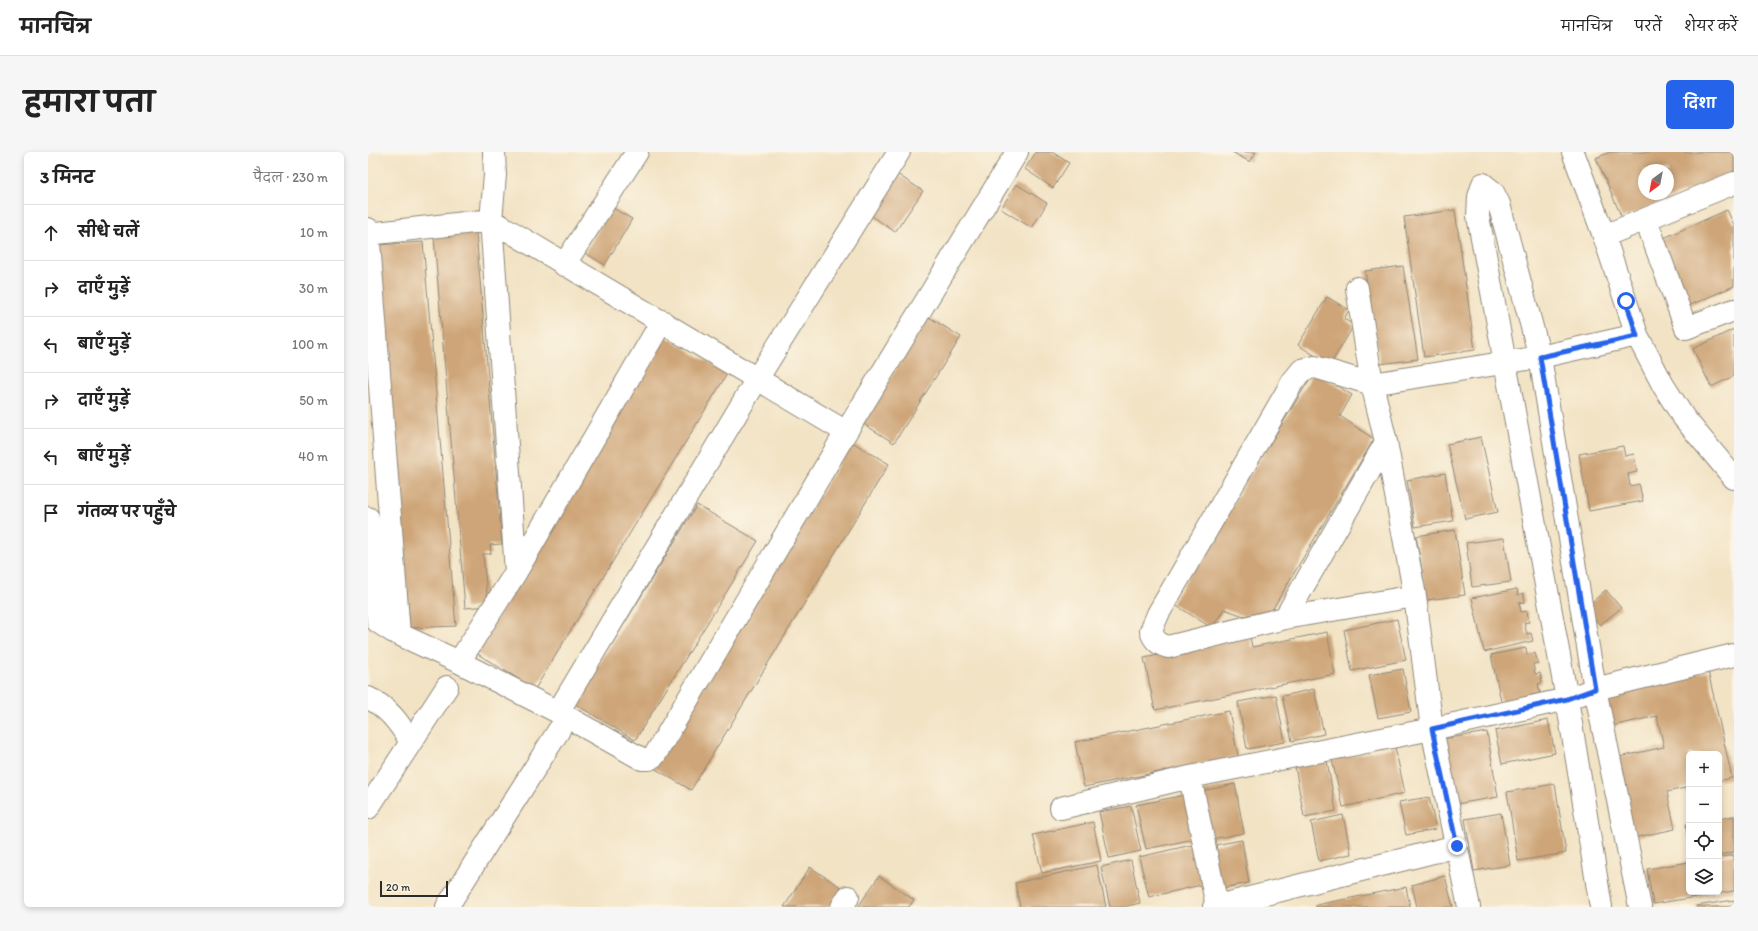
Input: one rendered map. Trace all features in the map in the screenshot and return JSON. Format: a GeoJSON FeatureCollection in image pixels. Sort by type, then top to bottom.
{"type":"FeatureCollection","features":[{"type":"Feature","properties":{"kind":"street"},"geometry":{"type":"LineString","coordinates":[[494,152],[495,175],[491,220],[516,572]]}},
{"type":"Feature","properties":{"kind":"street"},"geometry":{"type":"LineString","coordinates":[[495,175],[510,152]]}},
{"type":"Feature","properties":{"kind":"street"},"geometry":{"type":"LineString","coordinates":[[564,265],[637,152]]}},
{"type":"Feature","properties":{"kind":"street"},"geometry":{"type":"LineString","coordinates":[[447,907],[559,721],[757,379],[898,152]]}},
{"type":"Feature","properties":{"kind":"street"},"geometry":{"type":"LineString","coordinates":[[368,518],[378,622],[380,625],[459,662],[559,721],[642,759],[649,759],[655,755],[846,432],[1017,152]]}},
{"type":"Feature","properties":{"kind":"street"},"geometry":{"type":"LineString","coordinates":[[1573,152],[1604,236],[1637,336],[1663,385],[1684,418],[1734,478]]}},
{"type":"Feature","properties":{"kind":"street"},"geometry":{"type":"LineString","coordinates":[[1604,236],[1734,183]]}},
{"type":"Feature","properties":{"kind":"street"},"geometry":{"type":"LineString","coordinates":[[1601,907],[1567,699],[1478,216],[1479,197],[1483,184],[1493,192],[1499,204],[1540,357],[1595,689],[1640,907]]}},
{"type":"Feature","properties":{"kind":"street"},"geometry":{"type":"LineString","coordinates":[[368,234],[491,220],[564,265],[662,320],[846,432]]}},
{"type":"Feature","properties":{"kind":"street"},"geometry":{"type":"LineString","coordinates":[[1646,220],[1686,328],[1734,310]]}},
{"type":"Feature","properties":{"kind":"street"},"geometry":{"type":"LineString","coordinates":[[368,229],[399,634]]}},
{"type":"Feature","properties":{"kind":"street"},"geometry":{"type":"LineString","coordinates":[[1358,288],[1372,384],[1386,442],[1416,596],[1432,729],[1469,907]]}},
{"type":"Feature","properties":{"kind":"street"},"geometry":{"type":"LineString","coordinates":[[459,662],[516,572],[662,320]]}},
{"type":"Feature","properties":{"kind":"street"},"geometry":{"type":"LineString","coordinates":[[1416,596],[1285,618],[1168,647],[1161,645],[1154,639],[1151,631],[1158,614],[1293,381],[1302,370],[1315,367],[1372,384],[1540,357],[1637,336]]}},
{"type":"Feature","properties":{"kind":"street"},"geometry":{"type":"LineString","coordinates":[[1285,618],[1386,442]]}},
{"type":"Feature","properties":{"kind":"street"},"geometry":{"type":"LineString","coordinates":[[1061,808],[1190,777],[1432,729],[1567,699],[1595,689],[1734,655]]}},
{"type":"Feature","properties":{"kind":"street"},"geometry":{"type":"LineString","coordinates":[[368,808],[447,686]]}},
{"type":"Feature","properties":{"kind":"street"},"geometry":{"type":"LineString","coordinates":[[368,698],[386,709],[398,721],[411,742]]}},
{"type":"Feature","properties":{"kind":"street"},"geometry":{"type":"LineString","coordinates":[[1190,777],[1215,907],[1457,846]]}},
{"type":"Feature","properties":{"kind":"building"},"geometry":{"type":"Polygon","coordinates":[[[1036,152],[1052,152],[1069,163],[1053,188],[1025,169],[1036,152]]]}},
{"type":"Feature","properties":{"kind":"building"},"geometry":{"type":"Polygon","coordinates":[[[1232,152],[1256,152],[1250,162],[1232,152]]]}},
{"type":"Feature","properties":{"kind":"building"},"geometry":{"type":"Polygon","coordinates":[[[1610,152],[1734,152],[1734,171],[1674,196],[1674,164],[1638,164],[1638,200],[1665,200],[1622,218],[1596,158],[1610,152]]]}},
{"type":"Feature","properties":{"kind":"building"},"geometry":{"type":"Polygon","coordinates":[[[897,174],[923,191],[895,232],[869,214],[897,174]]]}},
{"type":"Feature","properties":{"kind":"building"},"geometry":{"type":"Polygon","coordinates":[[[1016,184],[1047,203],[1032,228],[1001,209],[1016,184]]]}},
{"type":"Feature","properties":{"kind":"building"},"geometry":{"type":"Polygon","coordinates":[[[611,207],[632,219],[605,265],[585,253],[611,207]]]}},
{"type":"Feature","properties":{"kind":"building"},"geometry":{"type":"Polygon","coordinates":[[[1455,210],[1475,350],[1424,357],[1404,217],[1455,210]]]}},
{"type":"Feature","properties":{"kind":"building"},"geometry":{"type":"Polygon","coordinates":[[[1727,210],[1734,225],[1734,286],[1686,307],[1657,241],[1727,210]]]}},
{"type":"Feature","properties":{"kind":"building"},"geometry":{"type":"Polygon","coordinates":[[[476,232],[502,544],[490,545],[491,554],[483,554],[488,606],[465,608],[434,237],[476,232]]]}},
{"type":"Feature","properties":{"kind":"building"},"geometry":{"type":"Polygon","coordinates":[[[423,242],[456,626],[410,628],[378,245],[423,242]]]}},
{"type":"Feature","properties":{"kind":"building"},"geometry":{"type":"Polygon","coordinates":[[[1403,266],[1418,359],[1380,364],[1365,271],[1403,266]]]}},
{"type":"Feature","properties":{"kind":"building"},"geometry":{"type":"Polygon","coordinates":[[[1327,297],[1349,310],[1344,319],[1354,325],[1330,365],[1298,345],[1327,297]]]}},
{"type":"Feature","properties":{"kind":"building"},"geometry":{"type":"Polygon","coordinates":[[[929,317],[961,337],[894,443],[862,423],[929,317]]]}},
{"type":"Feature","properties":{"kind":"building"},"geometry":{"type":"Polygon","coordinates":[[[1734,329],[1734,376],[1711,387],[1693,349],[1734,329]]]}},
{"type":"Feature","properties":{"kind":"building"},"geometry":{"type":"Polygon","coordinates":[[[665,336],[727,374],[535,689],[476,653],[665,336]]]}},
{"type":"Feature","properties":{"kind":"building"},"geometry":{"type":"Polygon","coordinates":[[[1314,372],[1352,395],[1340,416],[1374,439],[1272,610],[1244,616],[1224,609],[1212,628],[1172,603],[1314,372]]]}},
{"type":"Feature","properties":{"kind":"building"},"geometry":{"type":"Polygon","coordinates":[[[1481,437],[1498,512],[1465,519],[1447,444],[1481,437]]]}},
{"type":"Feature","properties":{"kind":"building"},"geometry":{"type":"Polygon","coordinates":[[[852,442],[889,464],[691,790],[654,768],[852,442]]]}},
{"type":"Feature","properties":{"kind":"building"},"geometry":{"type":"Polygon","coordinates":[[[1623,446],[1625,456],[1634,454],[1637,472],[1628,474],[1630,486],[1639,484],[1643,501],[1589,511],[1579,454],[1623,446]]]}},
{"type":"Feature","properties":{"kind":"building"},"geometry":{"type":"Polygon","coordinates":[[[1445,473],[1453,521],[1415,527],[1407,480],[1445,473]]]}},
{"type":"Feature","properties":{"kind":"building"},"geometry":{"type":"Polygon","coordinates":[[[697,505],[758,541],[635,740],[575,704],[697,505]]]}},
{"type":"Feature","properties":{"kind":"building"},"geometry":{"type":"Polygon","coordinates":[[[1455,530],[1465,595],[1427,600],[1416,536],[1455,530]]]}},
{"type":"Feature","properties":{"kind":"building"},"geometry":{"type":"Polygon","coordinates":[[[1504,538],[1511,582],[1472,587],[1466,543],[1504,538]]]}},
{"type":"Feature","properties":{"kind":"building"},"geometry":{"type":"Polygon","coordinates":[[[1517,589],[1518,595],[1523,593],[1525,602],[1519,603],[1521,612],[1527,611],[1529,622],[1524,623],[1527,634],[1531,633],[1533,641],[1484,652],[1472,598],[1517,589]]]}},
{"type":"Feature","properties":{"kind":"building"},"geometry":{"type":"Polygon","coordinates":[[[1606,590],[1621,608],[1600,625],[1585,608],[1606,590]]]}},
{"type":"Feature","properties":{"kind":"building"},"geometry":{"type":"Polygon","coordinates":[[[1397,619],[1406,660],[1352,671],[1344,630],[1397,619]]]}},
{"type":"Feature","properties":{"kind":"building"},"geometry":{"type":"Polygon","coordinates":[[[1327,632],[1335,674],[1155,710],[1144,658],[1250,637],[1252,647],[1327,632]]]}},
{"type":"Feature","properties":{"kind":"building"},"geometry":{"type":"Polygon","coordinates":[[[1526,648],[1527,655],[1535,653],[1538,663],[1533,664],[1535,674],[1540,673],[1542,683],[1538,684],[1540,695],[1503,710],[1491,655],[1526,648]]]}},
{"type":"Feature","properties":{"kind":"building"},"geometry":{"type":"Polygon","coordinates":[[[1403,669],[1411,712],[1378,718],[1369,675],[1403,669]]]}},
{"type":"Feature","properties":{"kind":"building"},"geometry":{"type":"Polygon","coordinates":[[[1708,671],[1732,778],[1722,780],[1722,751],[1686,751],[1686,788],[1667,792],[1675,829],[1628,839],[1610,759],[1664,747],[1657,716],[1607,727],[1600,694],[1708,671]]]}},
{"type":"Feature","properties":{"kind":"building"},"geometry":{"type":"Polygon","coordinates":[[[1314,689],[1324,734],[1292,741],[1282,696],[1314,689]]]}},
{"type":"Feature","properties":{"kind":"building"},"geometry":{"type":"Polygon","coordinates":[[[1276,695],[1285,742],[1247,749],[1238,702],[1276,695]]]}},
{"type":"Feature","properties":{"kind":"building"},"geometry":{"type":"Polygon","coordinates":[[[1229,711],[1238,756],[1084,787],[1075,742],[1229,711]]]}},
{"type":"Feature","properties":{"kind":"building"},"geometry":{"type":"Polygon","coordinates":[[[1548,720],[1555,753],[1502,764],[1495,731],[1548,720]]]}},
{"type":"Feature","properties":{"kind":"building"},"geometry":{"type":"Polygon","coordinates":[[[1487,732],[1498,797],[1456,804],[1444,739],[1487,732]]]}},
{"type":"Feature","properties":{"kind":"building"},"geometry":{"type":"Polygon","coordinates":[[[1395,747],[1405,793],[1343,807],[1332,760],[1395,747]]]}},
{"type":"Feature","properties":{"kind":"building"},"geometry":{"type":"Polygon","coordinates":[[[1326,755],[1336,811],[1304,817],[1294,761],[1326,755]]]}},
{"type":"Feature","properties":{"kind":"building"},"geometry":{"type":"Polygon","coordinates":[[[1235,784],[1244,833],[1206,840],[1197,792],[1235,784]]]}},
{"type":"Feature","properties":{"kind":"building"},"geometry":{"type":"Polygon","coordinates":[[[1555,784],[1566,853],[1518,861],[1507,792],[1555,784]]]}},
{"type":"Feature","properties":{"kind":"building"},"geometry":{"type":"Polygon","coordinates":[[[1190,794],[1199,838],[1146,849],[1136,805],[1190,794]]]}},
{"type":"Feature","properties":{"kind":"building"},"geometry":{"type":"Polygon","coordinates":[[[1429,797],[1436,829],[1406,835],[1399,802],[1429,797]]]}},
{"type":"Feature","properties":{"kind":"building"},"geometry":{"type":"Polygon","coordinates":[[[1131,806],[1141,851],[1109,858],[1099,812],[1131,806]]]}},
{"type":"Feature","properties":{"kind":"building"},"geometry":{"type":"Polygon","coordinates":[[[1501,813],[1510,865],[1474,871],[1465,819],[1501,813]]]}},
{"type":"Feature","properties":{"kind":"building"},"geometry":{"type":"Polygon","coordinates":[[[1343,815],[1351,854],[1319,861],[1311,822],[1343,815]]]}},
{"type":"Feature","properties":{"kind":"building"},"geometry":{"type":"Polygon","coordinates":[[[1734,816],[1734,852],[1722,854],[1722,823],[1722,818],[1734,816]]]}},
{"type":"Feature","properties":{"kind":"building"},"geometry":{"type":"Polygon","coordinates":[[[1093,822],[1101,861],[1042,873],[1033,835],[1093,822]]]}},
{"type":"Feature","properties":{"kind":"building"},"geometry":{"type":"Polygon","coordinates":[[[1242,840],[1249,883],[1217,889],[1209,846],[1242,840]]]}},
{"type":"Feature","properties":{"kind":"building"},"geometry":{"type":"Polygon","coordinates":[[[1200,843],[1210,883],[1149,897],[1139,857],[1200,843]]]}},
{"type":"Feature","properties":{"kind":"building"},"geometry":{"type":"Polygon","coordinates":[[[1734,855],[1734,891],[1722,893],[1722,857],[1734,855]]]}},
{"type":"Feature","properties":{"kind":"building"},"geometry":{"type":"Polygon","coordinates":[[[1131,860],[1140,903],[1123,907],[1110,907],[1101,867],[1131,860]]]}},
{"type":"Feature","properties":{"kind":"building"},"geometry":{"type":"Polygon","coordinates":[[[1686,862],[1686,895],[1709,895],[1653,904],[1647,869],[1686,862]]]}},
{"type":"Feature","properties":{"kind":"building"},"geometry":{"type":"Polygon","coordinates":[[[1097,865],[1106,907],[1020,907],[1015,883],[1097,865]]]}},
{"type":"Feature","properties":{"kind":"building"},"geometry":{"type":"Polygon","coordinates":[[[810,867],[845,890],[833,907],[784,907],[810,867]]]}},
{"type":"Feature","properties":{"kind":"building"},"geometry":{"type":"Polygon","coordinates":[[[879,876],[914,900],[909,907],[858,907],[879,876]]]}},
{"type":"Feature","properties":{"kind":"building"},"geometry":{"type":"Polygon","coordinates":[[[1445,876],[1453,907],[1417,907],[1412,885],[1445,876]]]}},
{"type":"Feature","properties":{"kind":"building"},"geometry":{"type":"Polygon","coordinates":[[[1406,887],[1410,907],[1316,907],[1316,905],[1406,887]]]}},
{"type":"Feature","properties":{"kind":"building"},"geometry":{"type":"Polygon","coordinates":[[[1734,900],[1734,907],[1696,907],[1696,906],[1734,900]]]}},
{"type":"Feature","properties":{"kind":"route"},"geometry":{"type":"LineString","coordinates":[[1457,846],[1432,729],[1567,699],[1595,689],[1540,357],[1637,336],[1626,301]]}}]}
